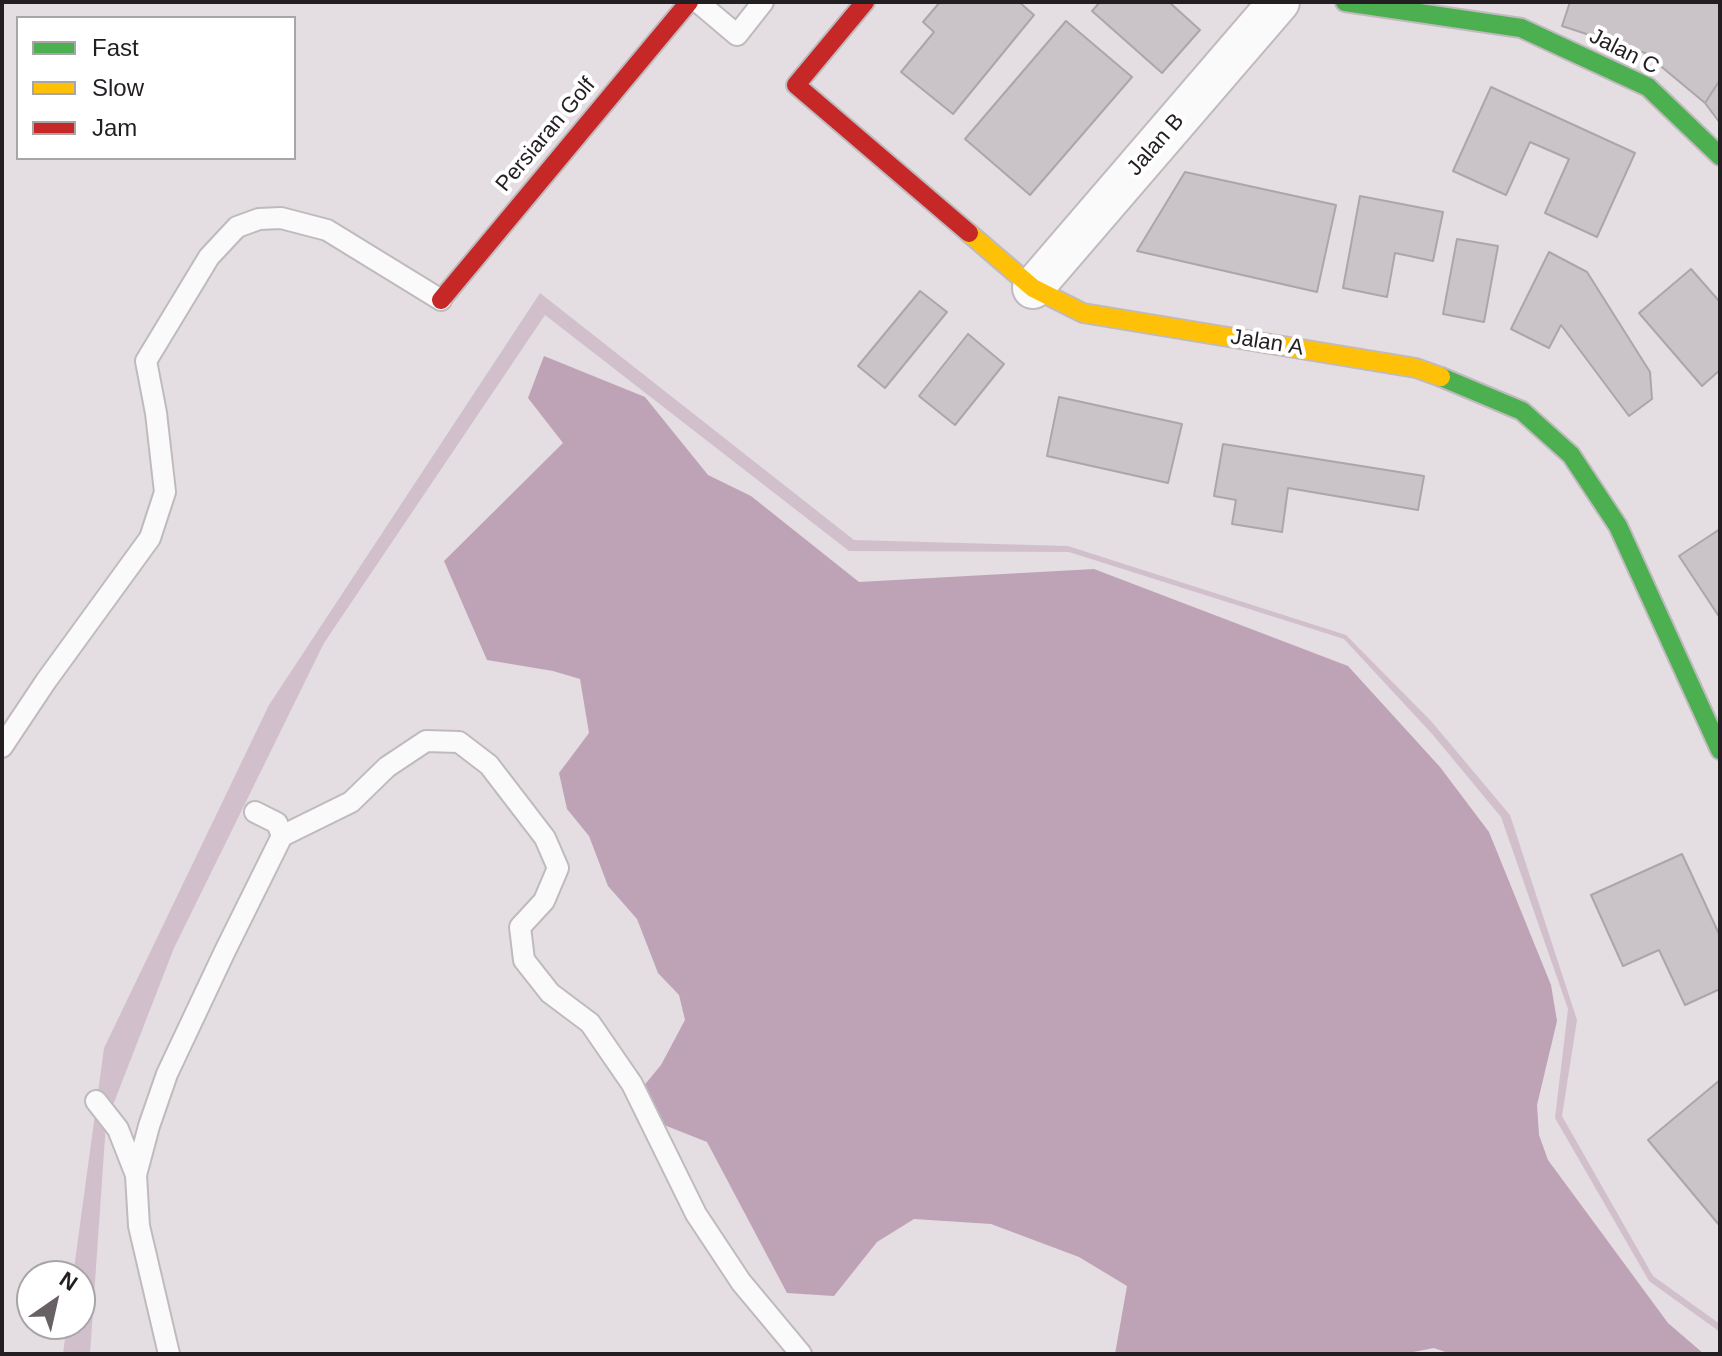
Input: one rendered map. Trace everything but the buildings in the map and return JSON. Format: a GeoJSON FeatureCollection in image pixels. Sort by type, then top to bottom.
{"type":"FeatureCollection","features":[{"type":"Feature","properties":{"kind":"street","name":"Persiaran Golf"},"geometry":{"type":"LineString","coordinates":[[441,300],[689,2]]}},
{"type":"Feature","properties":{"kind":"street","name":"Jalan A"},"geometry":{"type":"LineString","coordinates":[[865,2],[796,85],[1033,288],[1083,313],[1416,368],[1465,385],[1522,411],[1571,455],[1618,526],[1720,750]]}},
{"type":"Feature","properties":{"kind":"street","name":"Jalan B"},"geometry":{"type":"LineString","coordinates":[[1033,288],[1279,2]]}},
{"type":"Feature","properties":{"kind":"street","name":"Jalan C"},"geometry":{"type":"LineString","coordinates":[[1345,2],[1521,28],[1648,87],[1720,156]]}},
{"type":"Feature","properties":{"kind":"lane"},"geometry":{"type":"LineString","coordinates":[[698,2],[737,35],[763,2]]}},
{"type":"Feature","properties":{"kind":"lane"},"geometry":{"type":"LineString","coordinates":[[2,747],[150,538],[165,492],[156,413],[146,361],[209,257],[237,227],[259,219],[281,218],[327,230],[441,300]]}},
{"type":"Feature","properties":{"kind":"lane"},"geometry":{"type":"LineString","coordinates":[[136,1175],[167,1074],[282,836],[351,802],[387,767],[426,741],[459,742],[489,765],[545,838],[558,868],[544,901],[520,927],[524,960],[550,993],[590,1023],[632,1084],[704,1226],[741,1282],[801,1354]]}},
{"type":"Feature","properties":{"kind":"lane"},"geometry":{"type":"LineString","coordinates":[[255,812],[277,823],[282,836]]}},
{"type":"Feature","properties":{"kind":"lane"},"geometry":{"type":"LineString","coordinates":[[96,1101],[118,1129],[136,1175],[139,1226],[168,1349]]}},
{"type":"Feature","properties":{"kind":"shaded area"},"geometry":{"type":"Polygon","coordinates":[[[540,293],[854,540],[1068,546],[1346,635],[1431,721],[1510,815],[1577,1020],[1562,1116],[1653,1276],[1720,1324],[1720,1332],[1649,1281],[1555,1118],[1568,1009],[1501,817],[1433,735],[1344,639],[1069,552],[849,551],[545,315],[324,643],[174,948],[106,1123],[96,1267],[96,1260],[75,1260],[104,1048],[269,705],[540,293]]]}},
{"type":"Feature","properties":{"kind":"shaded area"},"geometry":{"type":"Polygon","coordinates":[[[544,356],[645,397],[708,475],[751,496],[859,582],[1094,569],[1348,666],[1440,767],[1489,832],[1551,985],[1557,1021],[1537,1105],[1539,1135],[1548,1160],[1668,1323],[1704,1354],[1451,1354],[1434,1348],[1403,1354],[1115,1354],[1127,1286],[1079,1257],[991,1224],[914,1219],[877,1242],[834,1296],[787,1293],[707,1142],[654,1121],[642,1088],[661,1065],[685,1020],[679,995],[658,973],[637,919],[608,886],[589,836],[567,809],[559,773],[589,733],[580,679],[553,671],[487,660],[444,561],[563,443],[528,398],[544,356]]]}},
{"type":"Feature","properties":{"kind":"shaded area"},"geometry":{"type":"Polygon","coordinates":[[[65,1340],[91,1340],[90,1354],[63,1354],[65,1340]]]}},
{"type":"Feature","properties":{"kind":"traffic: fast"},"geometry":{"type":"LineString","coordinates":[[1345,2],[1521,28],[1648,87],[1720,156]]}},
{"type":"Feature","properties":{"kind":"traffic: fast"},"geometry":{"type":"LineString","coordinates":[[1441,377],[1522,411],[1571,455],[1618,526],[1720,750]]}},
{"type":"Feature","properties":{"kind":"traffic: slow"},"geometry":{"type":"LineString","coordinates":[[969,233],[1033,288],[1083,313],[1416,368],[1441,377]]}},
{"type":"Feature","properties":{"kind":"traffic: jam"},"geometry":{"type":"LineString","coordinates":[[441,300],[689,2]]}},
{"type":"Feature","properties":{"kind":"traffic: jam"},"geometry":{"type":"LineString","coordinates":[[865,2],[796,85],[969,233]]}}]}
